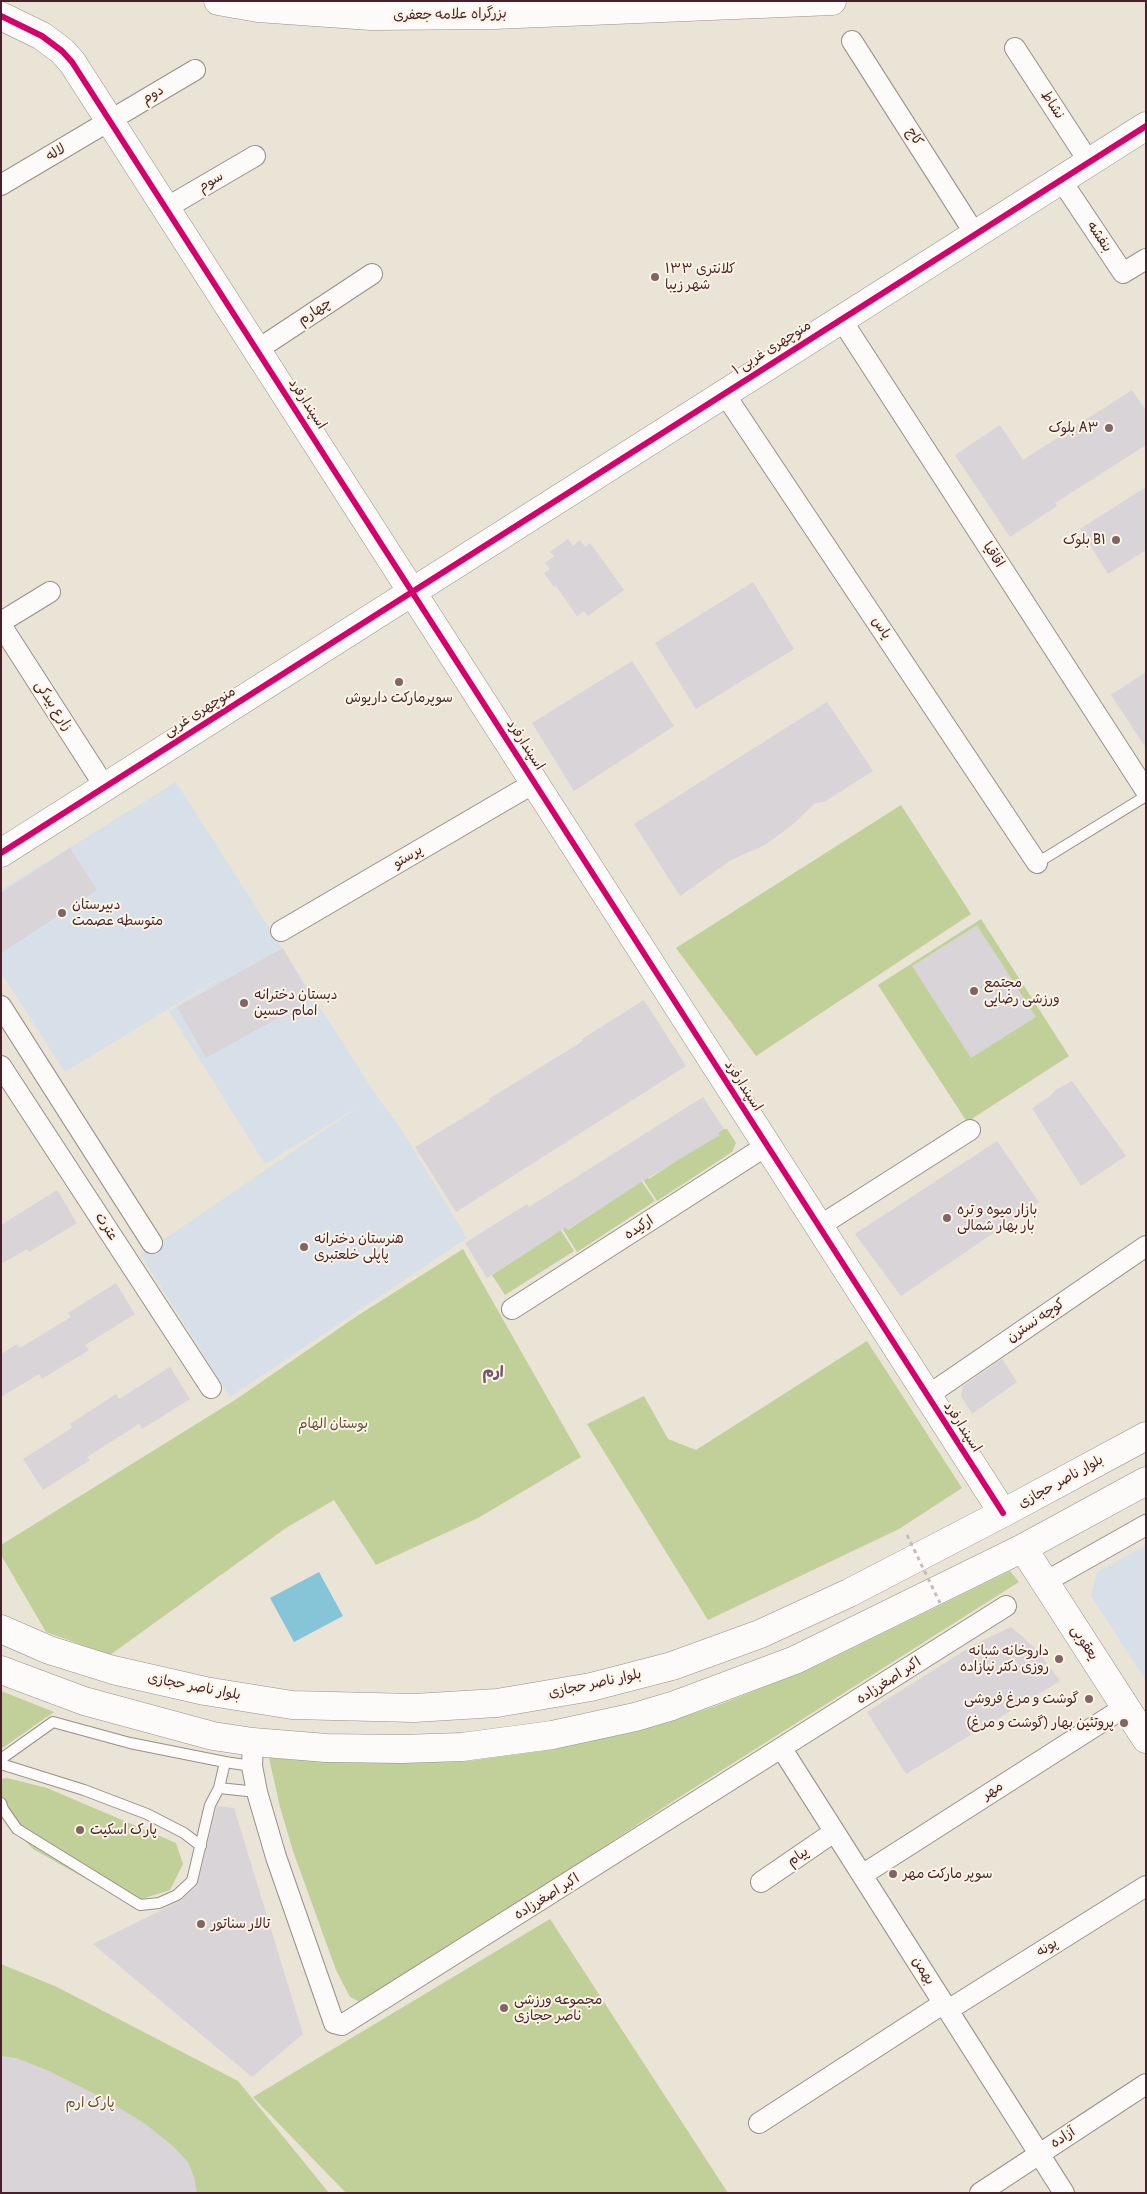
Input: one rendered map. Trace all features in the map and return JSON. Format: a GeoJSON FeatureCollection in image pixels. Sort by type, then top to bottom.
{"type":"FeatureCollection","features":[{"type":"Feature","properties":{"kind":"main road","name":"بزرگراه علامه جعفری"},"geometry":{"type":"LineString","coordinates":[[218,1],[258,8],[371,16],[494,15],[832,1]]}},
{"type":"Feature","properties":{"kind":"main road","name":"اسپندارفرد"},"geometry":{"type":"LineString","coordinates":[[2,17],[42,36],[62,51],[72,62],[1003,1513]]}},
{"type":"Feature","properties":{"kind":"main road","name":"منوچهری غربی ۱"},"geometry":{"type":"LineString","coordinates":[[412,592],[1146,126]]}},
{"type":"Feature","properties":{"kind":"main road","name":"منوچهری غربی"},"geometry":{"type":"LineString","coordinates":[[1,852],[412,592]]}},
{"type":"Feature","properties":{"kind":"main road","name":"بلوار ناصر حجازی"},"geometry":{"type":"LineString","coordinates":[[1,1629],[50,1650],[113,1670],[205,1691],[292,1705],[414,1708],[497,1703],[591,1687],[672,1666],[760,1634],[850,1594],[1146,1436]]}},
{"type":"Feature","properties":{"kind":"main road"},"geometry":{"type":"LineString","coordinates":[[1,1670],[84,1701],[213,1736],[252,1754],[335,1748],[402,1749],[462,1747],[552,1735],[635,1717],[723,1688],[795,1660],[1023,1548],[1146,1481]]}},
{"type":"Feature","properties":{"kind":"main road","name":"یعقوبی"},"geometry":{"type":"LineString","coordinates":[[1023,1548],[1146,1739]]}},
{"type":"Feature","properties":{"kind":"street","name":"کاج"},"geometry":{"type":"LineString","coordinates":[[852,40],[975,234]]}},
{"type":"Feature","properties":{"kind":"street","name":"نشاط"},"geometry":{"type":"LineString","coordinates":[[1015,48],[1088,162]]}},
{"type":"Feature","properties":{"kind":"street","name":"دوم"},"geometry":{"type":"LineString","coordinates":[[111,121],[195,70]]}},
{"type":"Feature","properties":{"kind":"street","name":"لاله"},"geometry":{"type":"LineString","coordinates":[[1,185],[111,121]]}},
{"type":"Feature","properties":{"kind":"street","name":"سوم"},"geometry":{"type":"LineString","coordinates":[[166,208],[255,156]]}},
{"type":"Feature","properties":{"kind":"street","name":"بنفشه"},"geometry":{"type":"LineString","coordinates":[[1061,180],[1123,273],[1146,259]]}},
{"type":"Feature","properties":{"kind":"street","name":"چهارم"},"geometry":{"type":"LineString","coordinates":[[257,350],[372,274]]}},
{"type":"Feature","properties":{"kind":"street","name":"اقاقیا"},"geometry":{"type":"LineString","coordinates":[[841,319],[1146,791]]}},
{"type":"Feature","properties":{"kind":"street","name":"یاس"},"geometry":{"type":"LineString","coordinates":[[724,393],[1037,863]]}},
{"type":"Feature","properties":{"kind":"street"},"geometry":{"type":"LineString","coordinates":[[1,624],[50,592]]}},
{"type":"Feature","properties":{"kind":"street","name":"زارع بیدکی"},"geometry":{"type":"LineString","coordinates":[[1,624],[105,787]]}},
{"type":"Feature","properties":{"kind":"street","name":"پرستو"},"geometry":{"type":"LineString","coordinates":[[281,931],[534,783]]}},
{"type":"Feature","properties":{"kind":"street"},"geometry":{"type":"LineString","coordinates":[[1,1006],[152,1243]]}},
{"type":"Feature","properties":{"kind":"street","name":"عترت"},"geometry":{"type":"LineString","coordinates":[[1,1066],[210,1388]]}},
{"type":"Feature","properties":{"kind":"street"},"geometry":{"type":"LineString","coordinates":[[818,1227],[970,1130]]}},
{"type":"Feature","properties":{"kind":"street","name":"ارکیده"},"geometry":{"type":"LineString","coordinates":[[512,1309],[766,1146]]}},
{"type":"Feature","properties":{"kind":"street","name":"کوچه نسترن"},"geometry":{"type":"LineString","coordinates":[[927,1396],[1146,1246]]}},
{"type":"Feature","properties":{"kind":"street"},"geometry":{"type":"LineString","coordinates":[[1045,1582],[1146,1525]]}},
{"type":"Feature","properties":{"kind":"street","name":"اکبر اصغرزاده"},"geometry":{"type":"LineString","coordinates":[[252,1754],[257,1792],[279,1867],[334,2022],[342,2025],[1006,1606]]}},
{"type":"Feature","properties":{"kind":"street","name":"مهر"},"geometry":{"type":"LineString","coordinates":[[862,1874],[1125,1706]]}},
{"type":"Feature","properties":{"kind":"street","name":"بهمن"},"geometry":{"type":"LineString","coordinates":[[782,1749],[1064,2193]]}},
{"type":"Feature","properties":{"kind":"street","name":"پیام"},"geometry":{"type":"LineString","coordinates":[[761,1882],[834,1832]]}},
{"type":"Feature","properties":{"kind":"street","name":"پونه"},"geometry":{"type":"LineString","coordinates":[[759,2123],[946,2006],[1146,1886]]}},
{"type":"Feature","properties":{"kind":"street","name":"آزاده"},"geometry":{"type":"LineString","coordinates":[[980,2193],[1146,2084]]}},
{"type":"Feature","properties":{"kind":"lane"},"geometry":{"type":"LineString","coordinates":[[1037,863],[1146,796]]}},
{"type":"Feature","properties":{"kind":"lane"},"geometry":{"type":"LineString","coordinates":[[1,1759],[53,1722],[130,1743],[225,1762],[252,1754]]}},
{"type":"Feature","properties":{"kind":"lane"},"geometry":{"type":"LineString","coordinates":[[1,1820],[140,1905],[159,1903],[177,1894],[192,1881],[210,1805],[219,1788],[225,1762]]}},
{"type":"Feature","properties":{"kind":"lane"},"geometry":{"type":"LineString","coordinates":[[1,1764],[37,1774],[147,1814],[184,1833],[201,1846]]}},
{"type":"Feature","properties":{"kind":"lane"},"geometry":{"type":"LineString","coordinates":[[219,1788],[257,1792]]}},
{"type":"Feature","properties":{"kind":"lane"},"geometry":{"type":"LineString","coordinates":[[1,1803],[17,1829]]}},
{"type":"Feature","properties":{"kind":"path"},"geometry":{"type":"LineString","coordinates":[[907,1535],[940,1603]]}},
{"type":"Feature","properties":{"kind":"shaded area"},"geometry":{"type":"Polygon","coordinates":[[[176,782],[376,1095],[402,1130],[467,1238],[230,1397],[141,1255],[361,1105],[265,1164],[169,1011],[234,969],[65,1072],[1,973],[1,890],[176,782]]]}},
{"type":"Feature","properties":{"kind":"shaded area"},"geometry":{"type":"Polygon","coordinates":[[[1146,1545],[1146,1681],[1091,1596],[1097,1572],[1146,1545]]]}},
{"type":"Feature","properties":{"kind":"green space"},"geometry":{"type":"Polygon","coordinates":[[[901,805],[971,914],[756,1056],[676,948],[901,805]]]}},
{"type":"Feature","properties":{"kind":"green space"},"geometry":{"type":"Polygon","coordinates":[[[981,919],[1069,1056],[967,1122],[878,985],[981,919]]]}},
{"type":"Feature","properties":{"kind":"green space"},"geometry":{"type":"Polygon","coordinates":[[[724,1129],[727,1129],[736,1143],[732,1152],[657,1201],[642,1178],[646,1175],[649,1179],[724,1129]]]}},
{"type":"Feature","properties":{"kind":"green space"},"geometry":{"type":"Polygon","coordinates":[[[640,1179],[655,1201],[577,1252],[562,1228],[565,1226],[568,1230],[636,1185],[640,1179]]]}},
{"type":"Feature","properties":{"kind":"green space"},"geometry":{"type":"Polygon","coordinates":[[[553,1228],[560,1229],[574,1251],[505,1295],[492,1275],[552,1236],[553,1228]]]}},
{"type":"Feature","properties":{"kind":"green space","name":"بوستان الهام"},"geometry":{"type":"Polygon","coordinates":[[[463,1249],[581,1457],[478,1518],[376,1565],[334,1500],[286,1528],[110,1655],[46,1632],[1,1555],[1,1545],[235,1400],[357,1316],[463,1249]]]}},
{"type":"Feature","properties":{"kind":"green space"},"geometry":{"type":"Polygon","coordinates":[[[867,1341],[962,1488],[899,1529],[708,1620],[587,1424],[644,1396],[668,1439],[696,1450],[867,1341]]]}},
{"type":"Feature","properties":{"kind":"green space"},"geometry":{"type":"Polygon","coordinates":[[[1010,1571],[1019,1582],[678,1798],[364,2004],[350,1997],[336,1970],[293,1851],[280,1807],[269,1758],[388,1763],[468,1761],[542,1751],[642,1730],[716,1706],[810,1669],[1010,1571]]]}},
{"type":"Feature","properties":{"kind":"green space"},"geometry":{"type":"Polygon","coordinates":[[[1,1691],[54,1712],[1,1749],[1,1691]]]}},
{"type":"Feature","properties":{"kind":"green space","name":"پارک اسکیت"},"geometry":{"type":"Polygon","coordinates":[[[7,1778],[47,1788],[176,1843],[183,1864],[170,1890],[129,1903],[33,1849],[1,1815],[1,1779],[7,1778]]]}},
{"type":"Feature","properties":{"kind":"green space","name":"مجموعه ورزشی ناصر حجازی"},"geometry":{"type":"Polygon","coordinates":[[[550,1919],[728,2193],[346,2193],[253,2097],[550,1919]]]}},
{"type":"Feature","properties":{"kind":"green space","name":"پارک ارم"},"geometry":{"type":"Polygon","coordinates":[[[1,1964],[57,1987],[238,2081],[329,2193],[1,2193],[1,1964]]]}},
{"type":"Feature","properties":{"kind":"water"},"geometry":{"type":"Polygon","coordinates":[[[319,1572],[343,1616],[294,1642],[270,1598],[319,1572]]]}},
{"type":"Feature","properties":{"kind":"building"},"geometry":{"type":"Polygon","coordinates":[[[1132,390],[1146,411],[1146,445],[1055,503],[1057,506],[1010,537],[955,455],[1000,425],[1023,460],[1132,390]]]}},
{"type":"Feature","properties":{"kind":"building","name":"بلوک B۱"},"geometry":{"type":"Polygon","coordinates":[[[1146,487],[1146,550],[1108,574],[1080,529],[1146,487]]]}},
{"type":"Feature","properties":{"kind":"building"},"geometry":{"type":"Polygon","coordinates":[[[568,539],[573,546],[580,540],[585,547],[590,543],[624,590],[588,616],[584,611],[577,616],[556,586],[554,587],[544,573],[550,569],[545,563],[554,556],[550,552],[568,539]]]}},
{"type":"Feature","properties":{"kind":"building"},"geometry":{"type":"Polygon","coordinates":[[[753,582],[794,649],[696,709],[655,643],[753,582]]]}},
{"type":"Feature","properties":{"kind":"building"},"geometry":{"type":"Polygon","coordinates":[[[632,661],[674,726],[574,791],[532,723],[632,661]]]}},
{"type":"Feature","properties":{"kind":"building"},"geometry":{"type":"Polygon","coordinates":[[[1146,672],[1146,748],[1111,695],[1146,672]]]}},
{"type":"Feature","properties":{"kind":"building"},"geometry":{"type":"Polygon","coordinates":[[[827,702],[873,771],[824,802],[815,803],[792,825],[765,845],[731,860],[680,896],[634,824],[827,702]]]}},
{"type":"Feature","properties":{"kind":"building"},"geometry":{"type":"Polygon","coordinates":[[[70,848],[97,890],[1,953],[1,893],[70,848]]]}},
{"type":"Feature","properties":{"kind":"building","name":"مجتمع ورزشی رضایی"},"geometry":{"type":"Polygon","coordinates":[[[977,925],[1036,1017],[971,1058],[912,966],[977,925]]]}},
{"type":"Feature","properties":{"kind":"building","name":"دبستان دخترانه امام حسین"},"geometry":{"type":"Polygon","coordinates":[[[283,948],[312,999],[206,1058],[177,1007],[283,948]]]}},
{"type":"Feature","properties":{"kind":"building"},"geometry":{"type":"Polygon","coordinates":[[[644,1000],[686,1066],[456,1212],[415,1147],[490,1101],[489,1099],[583,1041],[582,1039],[644,1000]]]}},
{"type":"Feature","properties":{"kind":"building"},"geometry":{"type":"Polygon","coordinates":[[[1072,1081],[1126,1156],[1081,1186],[1032,1108],[1049,1097],[1057,1089],[1072,1081]]]}},
{"type":"Feature","properties":{"kind":"building"},"geometry":{"type":"Polygon","coordinates":[[[703,1097],[724,1129],[718,1133],[720,1135],[643,1181],[567,1230],[566,1227],[487,1278],[465,1243],[527,1204],[529,1207],[703,1097]]]}},
{"type":"Feature","properties":{"kind":"building","name":"بازار میوه و تره بار بهار شمالی"},"geometry":{"type":"Polygon","coordinates":[[[997,1141],[1039,1202],[901,1296],[855,1234],[997,1141]]]}},
{"type":"Feature","properties":{"kind":"building"},"geometry":{"type":"Polygon","coordinates":[[[57,1190],[77,1223],[29,1252],[27,1249],[1,1264],[1,1225],[57,1190]]]}},
{"type":"Feature","properties":{"kind":"building"},"geometry":{"type":"Polygon","coordinates":[[[116,1283],[135,1314],[85,1345],[89,1350],[42,1379],[39,1374],[1,1397],[1,1354],[17,1344],[20,1348],[71,1317],[68,1313],[116,1283]]]}},
{"type":"Feature","properties":{"kind":"building"},"geometry":{"type":"Polygon","coordinates":[[[1002,1359],[1017,1382],[972,1414],[961,1396],[963,1386],[1002,1359]]]}},
{"type":"Feature","properties":{"kind":"building"},"geometry":{"type":"Polygon","coordinates":[[[170,1367],[190,1399],[142,1429],[139,1424],[87,1457],[90,1460],[43,1490],[23,1459],[72,1428],[70,1424],[116,1394],[119,1399],[170,1367]]]}},
{"type":"Feature","properties":{"kind":"building"},"geometry":{"type":"Polygon","coordinates":[[[1011,1627],[1036,1649],[1060,1681],[906,1774],[867,1712],[975,1644],[1011,1627]]]}},
{"type":"Feature","properties":{"kind":"building","name":"تالار سناتور"},"geometry":{"type":"Polygon","coordinates":[[[217,1806],[234,1808],[303,2034],[252,2077],[93,1944],[180,1901],[197,1886],[217,1806]]]}},
{"type":"Feature","properties":{"kind":"building"},"geometry":{"type":"Polygon","coordinates":[[[1,2056],[16,2058],[47,2070],[105,2099],[147,2125],[174,2147],[188,2162],[194,2177],[197,2193],[1,2193],[1,2056]]]}},
{"type":"Feature","properties":{"kind":"cycle path"},"geometry":{"type":"LineString","coordinates":[[1,16],[42,36],[62,51],[72,62],[1003,1513]]}},
{"type":"Feature","properties":{"kind":"cycle path"},"geometry":{"type":"LineString","coordinates":[[1,853],[1146,126]]}},
{"type":"Feature","properties":{"kind":"place","name":"کلانتری ۱۳۳ شهر زیبا"},"geometry":{"type":"Point","coordinates":[655,277]}},
{"type":"Feature","properties":{"kind":"place","name":"بلوک A۳"},"geometry":{"type":"Point","coordinates":[1109,428]}},
{"type":"Feature","properties":{"kind":"place","name":"بلوک B۱"},"geometry":{"type":"Point","coordinates":[1116,540]}},
{"type":"Feature","properties":{"kind":"place","name":"سوپرمارکت داریوش"},"geometry":{"type":"Point","coordinates":[399,682]}},
{"type":"Feature","properties":{"kind":"place","name":"دبیرستان متوسطه عصمت"},"geometry":{"type":"Point","coordinates":[62,913]}},
{"type":"Feature","properties":{"kind":"place","name":"مجتمع ورزشی رضایی"},"geometry":{"type":"Point","coordinates":[974,991]}},
{"type":"Feature","properties":{"kind":"place","name":"دبستان دخترانه امام حسین"},"geometry":{"type":"Point","coordinates":[244,1003]}},
{"type":"Feature","properties":{"kind":"place","name":"بازار میوه و تره بار بهار شمالی"},"geometry":{"type":"Point","coordinates":[947,1218]}},
{"type":"Feature","properties":{"kind":"place","name":"هنرستان دخترانه پاپلی خلعتبری"},"geometry":{"type":"Point","coordinates":[304,1247]}},
{"type":"Feature","properties":{"kind":"place","name":"داروخانه شبانه روزی دکتر نیازاده"},"geometry":{"type":"Point","coordinates":[1059,1659]}},
{"type":"Feature","properties":{"kind":"place","name":"گوشت و مرغ فروشی"},"geometry":{"type":"Point","coordinates":[1089,1699]}},
{"type":"Feature","properties":{"kind":"place","name":"پروتئین بهار (گوشت و مرغ)"},"geometry":{"type":"Point","coordinates":[1124,1723]}},
{"type":"Feature","properties":{"kind":"place","name":"پارک اسکیت"},"geometry":{"type":"Point","coordinates":[80,1830]}},
{"type":"Feature","properties":{"kind":"place","name":"سوپر مارکت مهر"},"geometry":{"type":"Point","coordinates":[893,1874]}},
{"type":"Feature","properties":{"kind":"place","name":"تالار سناتور"},"geometry":{"type":"Point","coordinates":[201,1924]}},
{"type":"Feature","properties":{"kind":"place","name":"مجموعه ورزشی ناصر حجازی"},"geometry":{"type":"Point","coordinates":[504,2008]}},
{"type":"Feature","properties":{"kind":"district","name":"ارم"},"geometry":{"type":"Point","coordinates":[493,1373]}}]}
